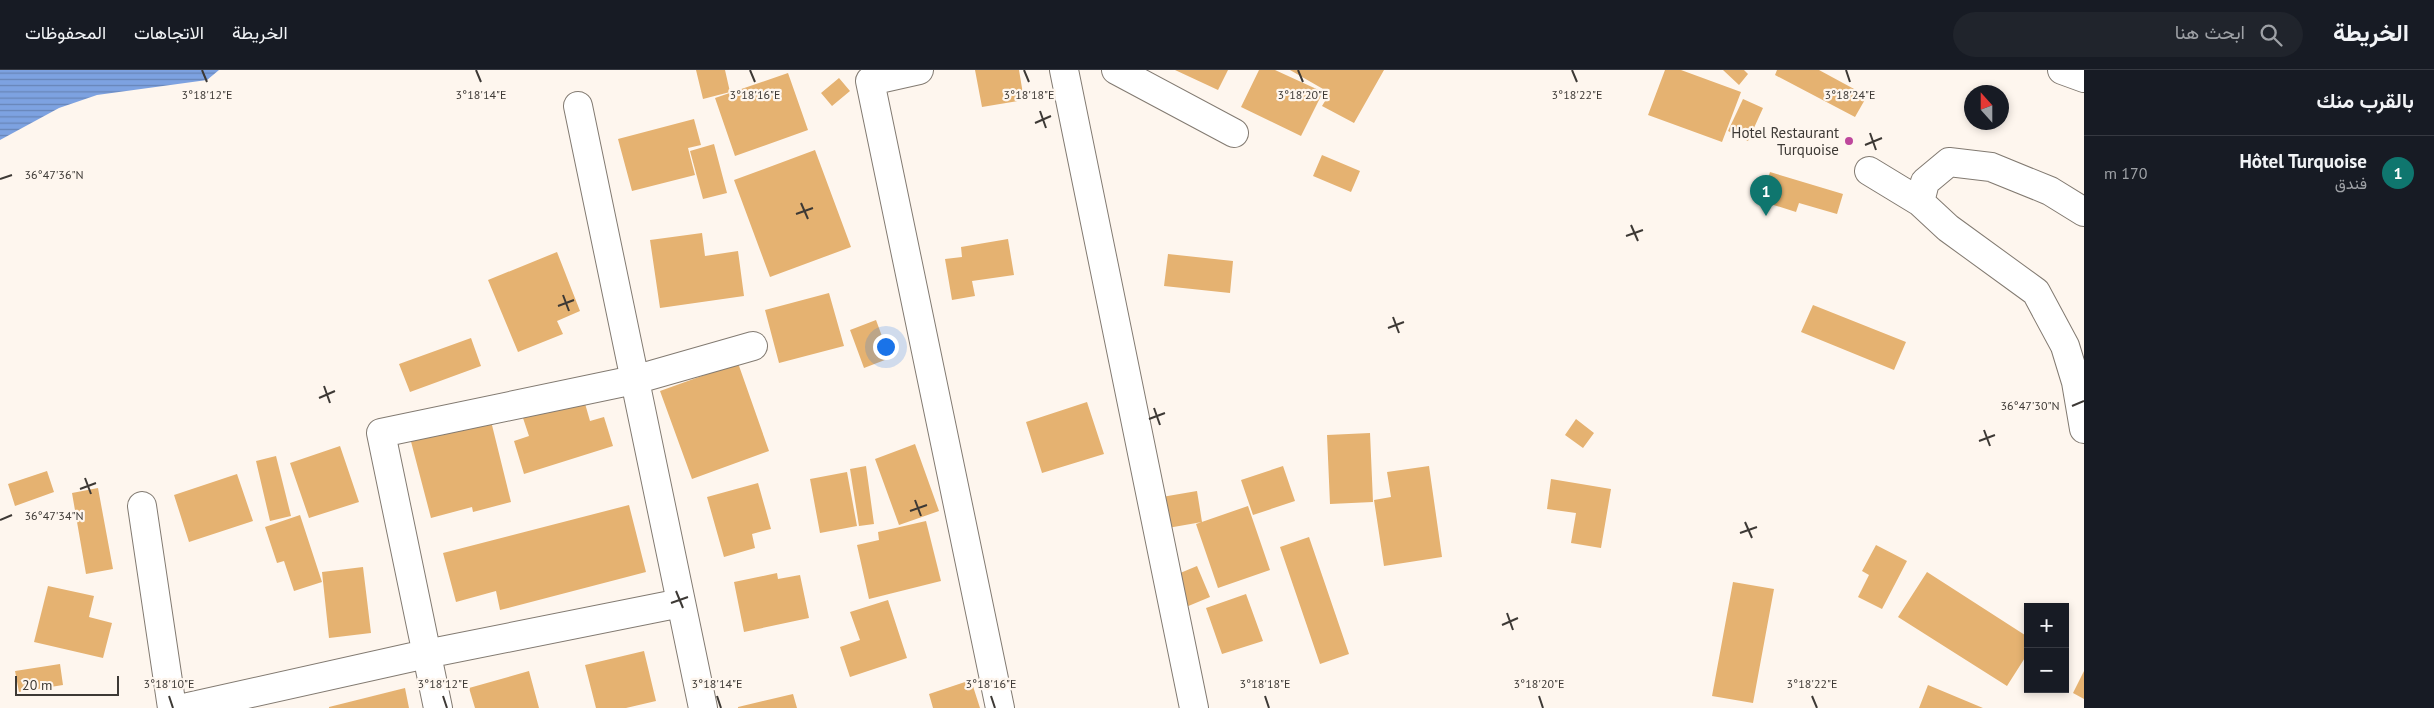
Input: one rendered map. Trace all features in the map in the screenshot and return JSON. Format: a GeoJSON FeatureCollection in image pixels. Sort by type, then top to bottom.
{"type":"FeatureCollection","features":[{"type":"Feature","properties":{"kind":"street"},"geometry":{"type":"LineString","coordinates":[[919,70],[870,81],[1000,708]]}},
{"type":"Feature","properties":{"kind":"street"},"geometry":{"type":"LineString","coordinates":[[1064,70],[1194,708]]}},
{"type":"Feature","properties":{"kind":"street"},"geometry":{"type":"LineString","coordinates":[[1116,70],[1234,133]]}},
{"type":"Feature","properties":{"kind":"street"},"geometry":{"type":"LineString","coordinates":[[2062,70],[2084,78]]}},
{"type":"Feature","properties":{"kind":"street"},"geometry":{"type":"LineString","coordinates":[[578,106],[704,708]]}},
{"type":"Feature","properties":{"kind":"street"},"geometry":{"type":"LineString","coordinates":[[1920,202],[1925,182],[1949,162],[1991,167],[2050,192],[2084,212]]}},
{"type":"Feature","properties":{"kind":"street"},"geometry":{"type":"LineString","coordinates":[[1869,171],[1920,202],[1948,228],[2036,292],[2065,346],[2076,382],[2084,429]]}},
{"type":"Feature","properties":{"kind":"street"},"geometry":{"type":"LineString","coordinates":[[438,708],[381,433],[634,380],[753,346]]}},
{"type":"Feature","properties":{"kind":"street"},"geometry":{"type":"LineString","coordinates":[[142,506],[172,708]]}},
{"type":"Feature","properties":{"kind":"street"},"geometry":{"type":"LineString","coordinates":[[184,708],[426,654],[681,603]]}},
{"type":"Feature","properties":{"kind":"water"},"geometry":{"type":"Polygon","coordinates":[[[0,70],[219,70],[207,80],[97,95],[59,108],[0,140],[0,70]]]}},
{"type":"Feature","properties":{"kind":"building"},"geometry":{"type":"Polygon","coordinates":[[[696,70],[725,70],[730,92],[703,99],[696,70]]]}},
{"type":"Feature","properties":{"kind":"building"},"geometry":{"type":"Polygon","coordinates":[[[975,70],[1019,70],[1024,100],[982,107],[975,70]]]}},
{"type":"Feature","properties":{"kind":"building"},"geometry":{"type":"Polygon","coordinates":[[[1175,70],[1228,70],[1218,90],[1175,70]]]}},
{"type":"Feature","properties":{"kind":"building"},"geometry":{"type":"Polygon","coordinates":[[[1259,70],[1275,70],[1323,92],[1301,136],[1241,107],[1259,70]]]}},
{"type":"Feature","properties":{"kind":"building"},"geometry":{"type":"Polygon","coordinates":[[[1290,70],[1384,70],[1354,123],[1322,106],[1330,93],[1290,70]]]}},
{"type":"Feature","properties":{"kind":"building"},"geometry":{"type":"Polygon","coordinates":[[[1665,70],[1681,70],[1741,92],[1722,142],[1648,115],[1665,70]]]}},
{"type":"Feature","properties":{"kind":"building"},"geometry":{"type":"Polygon","coordinates":[[[1723,70],[1744,70],[1748,74],[1739,85],[1723,70]]]}},
{"type":"Feature","properties":{"kind":"building"},"geometry":{"type":"Polygon","coordinates":[[[1777,70],[1819,70],[1867,96],[1855,117],[1775,75],[1777,70]]]}},
{"type":"Feature","properties":{"kind":"building"},"geometry":{"type":"Polygon","coordinates":[[[788,73],[808,130],[735,156],[715,98],[788,73]]]}},
{"type":"Feature","properties":{"kind":"building"},"geometry":{"type":"Polygon","coordinates":[[[839,78],[850,91],[832,106],[821,93],[839,78]]]}},
{"type":"Feature","properties":{"kind":"building"},"geometry":{"type":"Polygon","coordinates":[[[1743,99],[1763,108],[1748,141],[1728,131],[1743,99]]]}},
{"type":"Feature","properties":{"kind":"building"},"geometry":{"type":"Polygon","coordinates":[[[694,119],[701,145],[688,148],[695,175],[632,191],[618,139],[694,119]]]}},
{"type":"Feature","properties":{"kind":"building"},"geometry":{"type":"Polygon","coordinates":[[[714,144],[727,193],[703,199],[690,151],[714,144]]]}},
{"type":"Feature","properties":{"kind":"building"},"geometry":{"type":"Polygon","coordinates":[[[815,150],[851,247],[770,277],[734,180],[815,150]]]}},
{"type":"Feature","properties":{"kind":"building"},"geometry":{"type":"Polygon","coordinates":[[[1322,155],[1360,171],[1351,192],[1313,176],[1322,155]]]}},
{"type":"Feature","properties":{"kind":"building"},"geometry":{"type":"Polygon","coordinates":[[[1770,172],[1843,194],[1837,214],[1799,203],[1796,212],[1761,201],[1770,172]]]}},
{"type":"Feature","properties":{"kind":"building"},"geometry":{"type":"Polygon","coordinates":[[[702,233],[705,256],[738,251],[744,296],[660,308],[650,240],[702,233]]]}},
{"type":"Feature","properties":{"kind":"building"},"geometry":{"type":"Polygon","coordinates":[[[1008,239],[1014,275],[972,281],[975,296],[952,300],[945,259],[962,257],[961,247],[1008,239]]]}},
{"type":"Feature","properties":{"kind":"building"},"geometry":{"type":"Polygon","coordinates":[[[557,252],[580,311],[557,321],[563,334],[518,352],[488,280],[557,252]]]}},
{"type":"Feature","properties":{"kind":"building"},"geometry":{"type":"Polygon","coordinates":[[[1168,254],[1233,261],[1230,293],[1164,286],[1168,254]]]}},
{"type":"Feature","properties":{"kind":"building"},"geometry":{"type":"Polygon","coordinates":[[[829,293],[844,346],[779,363],[765,310],[829,293]]]}},
{"type":"Feature","properties":{"kind":"building"},"geometry":{"type":"Polygon","coordinates":[[[1813,305],[1906,342],[1894,370],[1801,332],[1813,305]]]}},
{"type":"Feature","properties":{"kind":"building"},"geometry":{"type":"Polygon","coordinates":[[[876,320],[890,358],[864,368],[850,330],[876,320]]]}},
{"type":"Feature","properties":{"kind":"building"},"geometry":{"type":"Polygon","coordinates":[[[471,338],[481,366],[410,392],[399,364],[471,338]]]}},
{"type":"Feature","properties":{"kind":"building"},"geometry":{"type":"Polygon","coordinates":[[[738,363],[769,451],[692,479],[660,391],[738,363]]]}},
{"type":"Feature","properties":{"kind":"building"},"geometry":{"type":"Polygon","coordinates":[[[582,393],[590,421],[604,417],[613,446],[524,474],[514,441],[529,436],[521,412],[582,393]]]}},
{"type":"Feature","properties":{"kind":"building"},"geometry":{"type":"Polygon","coordinates":[[[1087,402],[1104,454],[1042,473],[1026,422],[1087,402]]]}},
{"type":"Feature","properties":{"kind":"building"},"geometry":{"type":"Polygon","coordinates":[[[489,413],[511,502],[473,512],[472,507],[431,518],[409,434],[489,413]]]}},
{"type":"Feature","properties":{"kind":"building"},"geometry":{"type":"Polygon","coordinates":[[[1576,419],[1594,433],[1583,448],[1565,435],[1576,419]]]}},
{"type":"Feature","properties":{"kind":"building"},"geometry":{"type":"Polygon","coordinates":[[[1370,433],[1373,502],[1330,504],[1327,435],[1370,433]]]}},
{"type":"Feature","properties":{"kind":"building"},"geometry":{"type":"Polygon","coordinates":[[[915,444],[939,511],[899,525],[875,459],[915,444]]]}},
{"type":"Feature","properties":{"kind":"building"},"geometry":{"type":"Polygon","coordinates":[[[340,446],[359,502],[309,518],[290,463],[340,446]]]}},
{"type":"Feature","properties":{"kind":"building"},"geometry":{"type":"Polygon","coordinates":[[[276,456],[291,516],[270,521],[256,461],[276,456]]]}},
{"type":"Feature","properties":{"kind":"building"},"geometry":{"type":"Polygon","coordinates":[[[866,466],[874,524],[859,526],[850,469],[866,466]]]}},
{"type":"Feature","properties":{"kind":"building"},"geometry":{"type":"Polygon","coordinates":[[[1283,466],[1295,501],[1253,515],[1241,480],[1283,466]]]}},
{"type":"Feature","properties":{"kind":"building"},"geometry":{"type":"Polygon","coordinates":[[[1429,466],[1442,557],[1384,566],[1374,500],[1391,497],[1387,472],[1429,466]]]}},
{"type":"Feature","properties":{"kind":"building"},"geometry":{"type":"Polygon","coordinates":[[[47,471],[54,492],[15,506],[8,484],[47,471]]]}},
{"type":"Feature","properties":{"kind":"building"},"geometry":{"type":"Polygon","coordinates":[[[847,472],[857,526],[820,533],[810,479],[847,472]]]}},
{"type":"Feature","properties":{"kind":"building"},"geometry":{"type":"Polygon","coordinates":[[[237,474],[253,521],[189,542],[174,495],[237,474]]]}},
{"type":"Feature","properties":{"kind":"building"},"geometry":{"type":"Polygon","coordinates":[[[1551,479],[1611,489],[1601,548],[1571,543],[1576,513],[1547,509],[1551,479]]]}},
{"type":"Feature","properties":{"kind":"building"},"geometry":{"type":"Polygon","coordinates":[[[758,483],[771,529],[752,534],[755,548],[724,557],[707,497],[758,483]]]}},
{"type":"Feature","properties":{"kind":"building"},"geometry":{"type":"Polygon","coordinates":[[[98,488],[113,569],[86,574],[72,493],[98,488]]]}},
{"type":"Feature","properties":{"kind":"building"},"geometry":{"type":"Polygon","coordinates":[[[1197,491],[1202,522],[1162,529],[1156,498],[1197,491]]]}},
{"type":"Feature","properties":{"kind":"building"},"geometry":{"type":"Polygon","coordinates":[[[629,505],[646,572],[500,610],[496,591],[456,602],[443,553],[629,505]]]}},
{"type":"Feature","properties":{"kind":"building"},"geometry":{"type":"Polygon","coordinates":[[[1248,506],[1270,570],[1218,588],[1196,524],[1248,506]]]}},
{"type":"Feature","properties":{"kind":"building"},"geometry":{"type":"Polygon","coordinates":[[[300,515],[322,582],[294,591],[284,561],[277,563],[265,527],[300,515]]]}},
{"type":"Feature","properties":{"kind":"building"},"geometry":{"type":"Polygon","coordinates":[[[926,521],[941,581],[869,599],[857,545],[879,540],[878,532],[926,521]]]}},
{"type":"Feature","properties":{"kind":"building"},"geometry":{"type":"Polygon","coordinates":[[[1309,537],[1349,654],[1320,664],[1280,547],[1309,537]]]}},
{"type":"Feature","properties":{"kind":"building"},"geometry":{"type":"Polygon","coordinates":[[[1876,545],[1907,561],[1882,609],[1858,597],[1869,575],[1862,571],[1876,545]]]}},
{"type":"Feature","properties":{"kind":"building"},"geometry":{"type":"Polygon","coordinates":[[[1197,566],[1210,597],[1186,607],[1173,576],[1197,566]]]}},
{"type":"Feature","properties":{"kind":"building"},"geometry":{"type":"Polygon","coordinates":[[[363,567],[371,633],[329,638],[322,572],[363,567]]]}},
{"type":"Feature","properties":{"kind":"building"},"geometry":{"type":"Polygon","coordinates":[[[1927,572],[2024,634],[2024,659],[2007,686],[1898,617],[1927,572]]]}},
{"type":"Feature","properties":{"kind":"building"},"geometry":{"type":"Polygon","coordinates":[[[777,573],[778,579],[800,575],[809,618],[744,632],[734,582],[777,573]]]}},
{"type":"Feature","properties":{"kind":"building"},"geometry":{"type":"Polygon","coordinates":[[[1733,582],[1774,589],[1753,703],[1712,696],[1733,582]]]}},
{"type":"Feature","properties":{"kind":"building"},"geometry":{"type":"Polygon","coordinates":[[[48,586],[94,596],[89,617],[112,623],[103,658],[34,642],[48,586]]]}},
{"type":"Feature","properties":{"kind":"building"},"geometry":{"type":"Polygon","coordinates":[[[1246,594],[1263,641],[1222,654],[1206,608],[1246,594]]]}},
{"type":"Feature","properties":{"kind":"building"},"geometry":{"type":"Polygon","coordinates":[[[888,600],[907,658],[850,677],[840,647],[860,640],[850,612],[888,600]]]}},
{"type":"Feature","properties":{"kind":"building"},"geometry":{"type":"Polygon","coordinates":[[[644,651],[656,701],[626,708],[596,708],[585,665],[644,651]]]}},
{"type":"Feature","properties":{"kind":"building"},"geometry":{"type":"Polygon","coordinates":[[[60,664],[63,685],[19,692],[15,671],[60,664]]]}},
{"type":"Feature","properties":{"kind":"building"},"geometry":{"type":"Polygon","coordinates":[[[529,671],[539,708],[475,708],[469,688],[529,671]]]}},
{"type":"Feature","properties":{"kind":"building"},"geometry":{"type":"Polygon","coordinates":[[[2084,671],[2084,699],[2073,693],[2084,671]]]}},
{"type":"Feature","properties":{"kind":"building"},"geometry":{"type":"Polygon","coordinates":[[[971,680],[980,708],[933,708],[929,694],[971,680]]]}},
{"type":"Feature","properties":{"kind":"building"},"geometry":{"type":"Polygon","coordinates":[[[1928,685],[1983,708],[1919,708],[1928,685]]]}},
{"type":"Feature","properties":{"kind":"building"},"geometry":{"type":"Polygon","coordinates":[[[405,688],[409,708],[329,708],[329,707],[405,688]]]}},
{"type":"Feature","properties":{"kind":"building"},"geometry":{"type":"Polygon","coordinates":[[[793,694],[797,708],[738,708],[738,707],[793,694]]]}},
{"type":"Feature","properties":{"kind":"place","name":"Hotel Restaurant Turquoise"},"geometry":{"type":"Point","coordinates":[1849,141]}},
{"type":"Feature","properties":{"kind":"place","name":"Hôtel Turquoise"},"geometry":{"type":"Point","coordinates":[1766,216]}}]}
